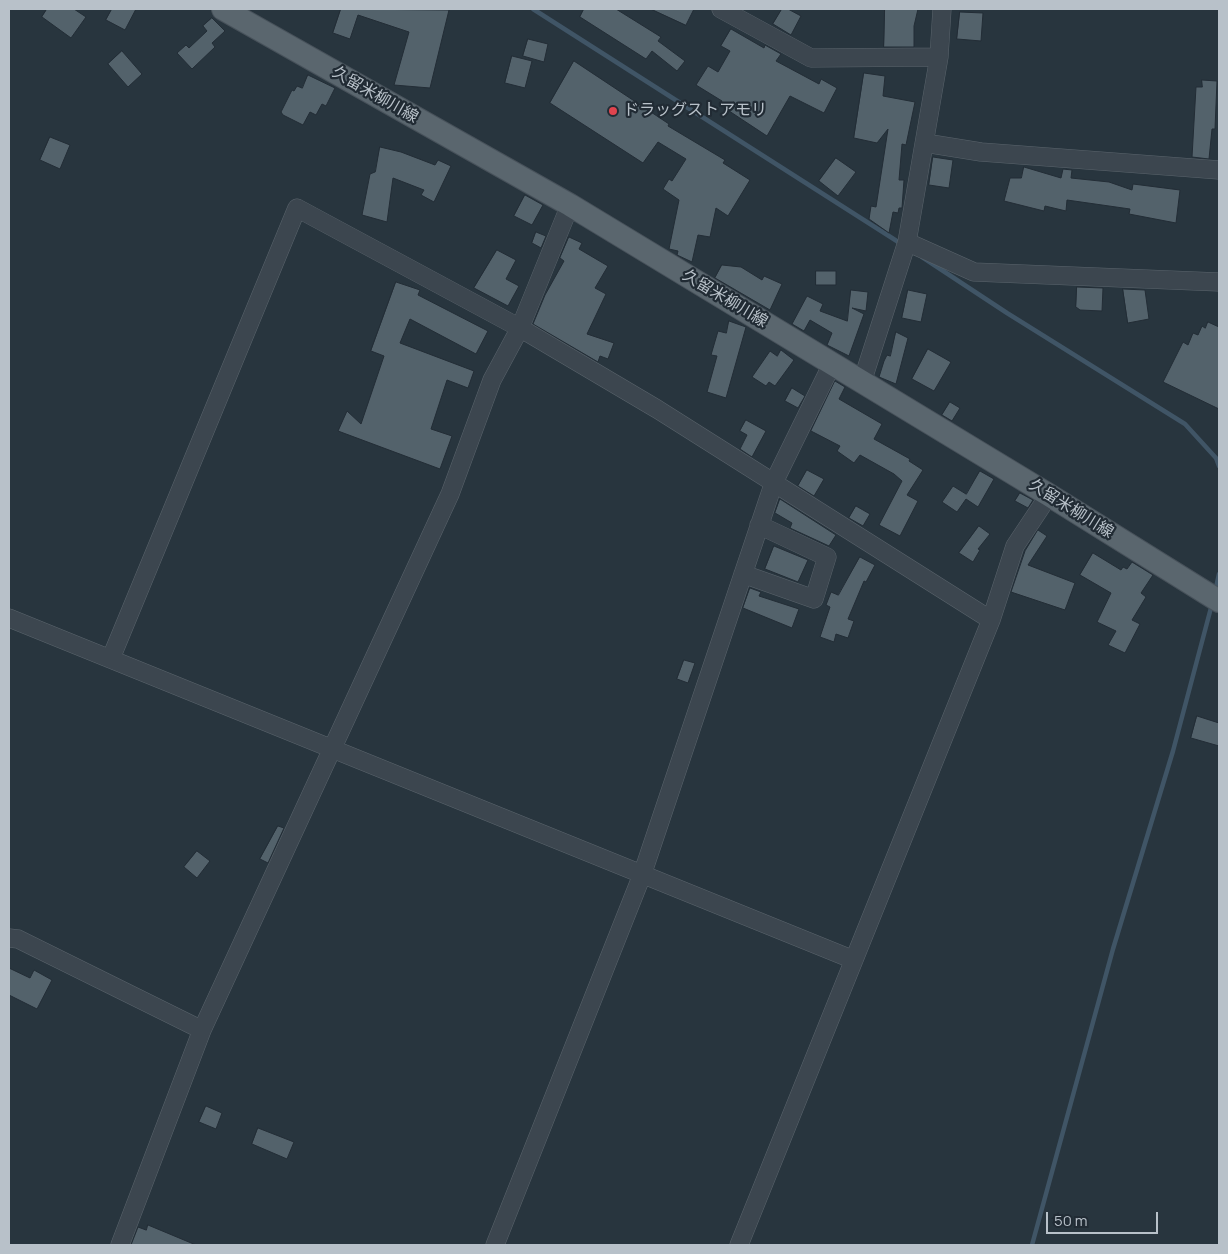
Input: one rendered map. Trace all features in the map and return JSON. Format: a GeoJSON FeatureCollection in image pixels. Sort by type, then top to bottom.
{"type":"FeatureCollection","features":[{"type":"Feature","properties":{"kind":"main road","name":"久留米柳川線"},"geometry":{"type":"LineString","coordinates":[[223,9],[570,206],[1049,494],[1219,601]]}},
{"type":"Feature","properties":{"kind":"street"},"geometry":{"type":"LineString","coordinates":[[721,9],[811,58],[939,57]]}},
{"type":"Feature","properties":{"kind":"street"},"geometry":{"type":"LineString","coordinates":[[862,382],[907,242],[926,143],[939,57],[942,9]]}},
{"type":"Feature","properties":{"kind":"street"},"geometry":{"type":"LineString","coordinates":[[926,143],[981,152],[1219,170]]}},
{"type":"Feature","properties":{"kind":"street"},"geometry":{"type":"LineString","coordinates":[[120,1245],[202,1030],[450,494],[492,380],[520,328],[570,206]]}},
{"type":"Feature","properties":{"kind":"street"},"geometry":{"type":"LineString","coordinates":[[112,658],[297,208],[520,328],[657,409],[991,620]]}},
{"type":"Feature","properties":{"kind":"street"},"geometry":{"type":"LineString","coordinates":[[907,242],[974,272],[1219,282]]}},
{"type":"Feature","properties":{"kind":"street"},"geometry":{"type":"LineString","coordinates":[[495,1245],[642,875],[774,482],[832,364]]}},
{"type":"Feature","properties":{"kind":"street"},"geometry":{"type":"LineString","coordinates":[[739,1245],[991,620],[1015,546],[1049,494]]}},
{"type":"Feature","properties":{"kind":"street"},"geometry":{"type":"LineString","coordinates":[[743,574],[814,599],[826,557],[759,526]]}},
{"type":"Feature","properties":{"kind":"street"},"geometry":{"type":"LineString","coordinates":[[9,618],[112,658],[854,960]]}},
{"type":"Feature","properties":{"kind":"street"},"geometry":{"type":"LineString","coordinates":[[9,938],[18,939],[202,1030]]}},
{"type":"Feature","properties":{"kind":"building"},"geometry":{"type":"Polygon","coordinates":[[[47,9],[74,9],[86,17],[71,38],[42,17],[47,9]]]}},
{"type":"Feature","properties":{"kind":"building"},"geometry":{"type":"Polygon","coordinates":[[[112,9],[136,9],[125,30],[106,20],[112,9]]]}},
{"type":"Feature","properties":{"kind":"building"},"geometry":{"type":"Polygon","coordinates":[[[341,9],[449,10],[430,88],[394,85],[409,32],[358,15],[350,39],[333,33],[341,9]]]}},
{"type":"Feature","properties":{"kind":"building"},"geometry":{"type":"Polygon","coordinates":[[[584,9],[616,9],[661,37],[658,41],[685,61],[677,71],[652,51],[646,59],[580,17],[584,9]]]}},
{"type":"Feature","properties":{"kind":"building"},"geometry":{"type":"Polygon","coordinates":[[[651,9],[694,9],[686,25],[651,9]]]}},
{"type":"Feature","properties":{"kind":"building"},"geometry":{"type":"Polygon","coordinates":[[[782,9],[788,9],[801,16],[791,35],[773,24],[782,9]]]}},
{"type":"Feature","properties":{"kind":"building"},"geometry":{"type":"Polygon","coordinates":[[[885,9],[918,9],[914,26],[914,47],[884,47],[885,9]]]}},
{"type":"Feature","properties":{"kind":"building"},"geometry":{"type":"Polygon","coordinates":[[[960,12],[983,13],[981,41],[957,39],[960,12]]]}},
{"type":"Feature","properties":{"kind":"building"},"geometry":{"type":"Polygon","coordinates":[[[212,18],[225,31],[212,43],[215,47],[192,69],[177,53],[186,45],[189,48],[207,31],[203,26],[212,18]]]}},
{"type":"Feature","properties":{"kind":"building"},"geometry":{"type":"Polygon","coordinates":[[[731,29],[764,48],[765,45],[781,54],[776,61],[819,84],[821,79],[837,88],[824,113],[790,96],[767,136],[720,105],[722,101],[696,85],[708,66],[718,72],[730,51],[721,46],[731,29]]]}},
{"type":"Feature","properties":{"kind":"building"},"geometry":{"type":"Polygon","coordinates":[[[528,39],[548,44],[544,62],[523,56],[528,39]]]}},
{"type":"Feature","properties":{"kind":"building"},"geometry":{"type":"Polygon","coordinates":[[[122,51],[142,74],[128,87],[108,64],[122,51]]]}},
{"type":"Feature","properties":{"kind":"building"},"geometry":{"type":"Polygon","coordinates":[[[512,56],[532,61],[525,88],[505,83],[512,56]]]}},
{"type":"Feature","properties":{"kind":"building"},"geometry":{"type":"Polygon","coordinates":[[[574,61],[669,124],[668,126],[725,160],[723,163],[750,180],[728,216],[716,208],[710,237],[698,235],[692,262],[677,255],[678,251],[669,249],[679,200],[663,189],[669,179],[672,181],[686,159],[658,142],[643,163],[550,103],[574,61]]]}},
{"type":"Feature","properties":{"kind":"building"},"geometry":{"type":"Polygon","coordinates":[[[864,73],[885,76],[883,96],[915,102],[906,145],[902,144],[899,180],[904,180],[902,208],[899,208],[898,213],[893,212],[889,233],[869,219],[871,206],[876,207],[888,129],[877,143],[854,138],[864,73]]]}},
{"type":"Feature","properties":{"kind":"building"},"geometry":{"type":"Polygon","coordinates":[[[308,75],[335,88],[326,106],[322,104],[316,115],[310,112],[303,125],[283,115],[281,112],[292,90],[294,91],[297,86],[302,88],[308,75]]]}},
{"type":"Feature","properties":{"kind":"building"},"geometry":{"type":"Polygon","coordinates":[[[1202,80],[1217,81],[1215,129],[1212,129],[1209,159],[1192,157],[1196,87],[1202,87],[1202,80]]]}},
{"type":"Feature","properties":{"kind":"building"},"geometry":{"type":"Polygon","coordinates":[[[50,137],[70,145],[60,169],[40,160],[50,137]]]}},
{"type":"Feature","properties":{"kind":"building"},"geometry":{"type":"Polygon","coordinates":[[[380,147],[401,152],[435,165],[438,160],[451,166],[434,202],[421,195],[424,190],[393,178],[387,222],[362,215],[370,174],[375,172],[380,147]]]}},
{"type":"Feature","properties":{"kind":"building"},"geometry":{"type":"Polygon","coordinates":[[[933,157],[953,160],[949,188],[929,185],[933,157]]]}},
{"type":"Feature","properties":{"kind":"building"},"geometry":{"type":"Polygon","coordinates":[[[836,158],[856,172],[838,196],[819,181],[836,158]]]}},
{"type":"Feature","properties":{"kind":"building"},"geometry":{"type":"Polygon","coordinates":[[[1024,167],[1061,178],[1063,169],[1072,170],[1071,178],[1109,182],[1132,190],[1133,184],[1180,190],[1176,223],[1129,214],[1130,209],[1067,200],[1066,211],[1045,206],[1044,211],[1004,201],[1010,178],[1021,178],[1024,167]]]}},
{"type":"Feature","properties":{"kind":"building"},"geometry":{"type":"Polygon","coordinates":[[[525,195],[543,205],[532,225],[514,216],[525,195]]]}},
{"type":"Feature","properties":{"kind":"building"},"geometry":{"type":"Polygon","coordinates":[[[536,232],[546,236],[541,248],[532,243],[536,232]]]}},
{"type":"Feature","properties":{"kind":"building"},"geometry":{"type":"Polygon","coordinates":[[[569,237],[582,243],[579,249],[608,266],[595,288],[606,294],[587,334],[614,343],[608,359],[600,356],[598,362],[533,324],[545,295],[564,261],[560,258],[569,237]]]}},
{"type":"Feature","properties":{"kind":"building"},"geometry":{"type":"Polygon","coordinates":[[[497,250],[516,260],[506,279],[519,286],[508,306],[474,288],[497,250]]]}},
{"type":"Feature","properties":{"kind":"building"},"geometry":{"type":"Polygon","coordinates":[[[722,265],[741,267],[762,280],[764,276],[782,284],[770,310],[715,278],[722,265]]]}},
{"type":"Feature","properties":{"kind":"building"},"geometry":{"type":"Polygon","coordinates":[[[816,271],[836,271],[836,285],[816,285],[816,271]]]}},
{"type":"Feature","properties":{"kind":"building"},"geometry":{"type":"Polygon","coordinates":[[[396,282],[420,290],[418,295],[488,331],[476,354],[410,319],[400,343],[474,371],[468,388],[447,380],[431,429],[452,436],[440,469],[338,431],[347,411],[361,424],[384,356],[371,351],[396,282]]]}},
{"type":"Feature","properties":{"kind":"building"},"geometry":{"type":"Polygon","coordinates":[[[1077,287],[1103,288],[1102,311],[1080,310],[1076,307],[1077,287]]]}},
{"type":"Feature","properties":{"kind":"building"},"geometry":{"type":"Polygon","coordinates":[[[1123,289],[1145,290],[1149,319],[1128,323],[1123,289]]]}},
{"type":"Feature","properties":{"kind":"building"},"geometry":{"type":"Polygon","coordinates":[[[851,290],[868,292],[866,311],[852,308],[864,314],[849,356],[827,345],[832,333],[810,320],[804,331],[792,324],[807,296],[823,304],[820,311],[847,321],[851,290]]]}},
{"type":"Feature","properties":{"kind":"building"},"geometry":{"type":"Polygon","coordinates":[[[908,290],[927,294],[921,322],[902,318],[908,290]]]}},
{"type":"Feature","properties":{"kind":"building"},"geometry":{"type":"Polygon","coordinates":[[[729,321],[746,327],[726,398],[707,392],[717,356],[711,355],[718,331],[726,333],[729,321]]]}},
{"type":"Feature","properties":{"kind":"building"},"geometry":{"type":"Polygon","coordinates":[[[1208,322],[1219,327],[1219,409],[1163,382],[1183,342],[1188,345],[1193,333],[1198,335],[1202,326],[1205,328],[1208,322]]]}},
{"type":"Feature","properties":{"kind":"building"},"geometry":{"type":"Polygon","coordinates":[[[896,332],[908,338],[896,384],[879,377],[887,355],[890,356],[896,332]]]}},
{"type":"Feature","properties":{"kind":"building"},"geometry":{"type":"Polygon","coordinates":[[[928,349],[951,362],[934,391],[912,379],[928,349]]]}},
{"type":"Feature","properties":{"kind":"building"},"geometry":{"type":"Polygon","coordinates":[[[781,350],[794,360],[775,386],[769,382],[766,386],[752,377],[770,351],[777,356],[781,350]]]}},
{"type":"Feature","properties":{"kind":"building"},"geometry":{"type":"Polygon","coordinates":[[[835,381],[845,387],[839,399],[882,424],[874,439],[910,459],[909,461],[923,470],[907,495],[918,501],[900,536],[879,525],[902,481],[894,474],[860,455],[854,463],[837,451],[840,446],[811,431],[835,381]]]}},
{"type":"Feature","properties":{"kind":"building"},"geometry":{"type":"Polygon","coordinates":[[[792,388],[805,396],[798,408],[785,401],[792,388]]]}},
{"type":"Feature","properties":{"kind":"building"},"geometry":{"type":"Polygon","coordinates":[[[950,402],[960,408],[952,421],[942,415],[950,402]]]}},
{"type":"Feature","properties":{"kind":"building"},"geometry":{"type":"Polygon","coordinates":[[[746,420],[766,431],[752,457],[740,449],[747,435],[740,431],[746,420]]]}},
{"type":"Feature","properties":{"kind":"building"},"geometry":{"type":"Polygon","coordinates":[[[807,470],[824,479],[814,496],[798,486],[807,470]]]}},
{"type":"Feature","properties":{"kind":"building"},"geometry":{"type":"Polygon","coordinates":[[[980,471],[994,479],[978,507],[966,499],[957,512],[942,502],[953,486],[966,494],[980,471]]]}},
{"type":"Feature","properties":{"kind":"building"},"geometry":{"type":"Polygon","coordinates":[[[1020,493],[1033,500],[1028,508],[1015,501],[1020,493]]]}},
{"type":"Feature","properties":{"kind":"building"},"geometry":{"type":"Polygon","coordinates":[[[780,499],[836,535],[829,546],[790,528],[792,523],[775,513],[780,499]]]}},
{"type":"Feature","properties":{"kind":"building"},"geometry":{"type":"Polygon","coordinates":[[[856,506],[870,514],[863,526],[849,518],[856,506]]]}},
{"type":"Feature","properties":{"kind":"building"},"geometry":{"type":"Polygon","coordinates":[[[979,526],[990,534],[978,549],[980,550],[973,562],[959,553],[979,526]]]}},
{"type":"Feature","properties":{"kind":"building"},"geometry":{"type":"Polygon","coordinates":[[[1038,530],[1047,536],[1028,565],[1075,583],[1065,610],[1011,592],[1025,551],[1038,530]]]}},
{"type":"Feature","properties":{"kind":"building"},"geometry":{"type":"Polygon","coordinates":[[[774,546],[808,560],[798,582],[765,569],[774,546]]]}},
{"type":"Feature","properties":{"kind":"building"},"geometry":{"type":"Polygon","coordinates":[[[1093,553],[1121,570],[1123,567],[1127,569],[1132,562],[1153,575],[1141,593],[1146,597],[1132,620],[1140,624],[1125,653],[1108,645],[1116,631],[1097,622],[1111,593],[1080,575],[1093,553]]]}},
{"type":"Feature","properties":{"kind":"building"},"geometry":{"type":"Polygon","coordinates":[[[860,557],[875,565],[866,582],[864,581],[848,619],[854,621],[848,638],[836,634],[834,642],[820,637],[830,607],[826,605],[831,592],[838,595],[860,557]]]}},
{"type":"Feature","properties":{"kind":"building"},"geometry":{"type":"Polygon","coordinates":[[[750,588],[761,592],[759,596],[799,609],[792,628],[743,608],[750,588]]]}},
{"type":"Feature","properties":{"kind":"building"},"geometry":{"type":"Polygon","coordinates":[[[684,660],[695,663],[688,683],[677,679],[684,660]]]}},
{"type":"Feature","properties":{"kind":"building"},"geometry":{"type":"Polygon","coordinates":[[[1197,716],[1219,723],[1219,746],[1191,738],[1197,716]]]}},
{"type":"Feature","properties":{"kind":"building"},"geometry":{"type":"Polygon","coordinates":[[[278,826],[284,828],[268,863],[260,859],[278,826]]]}},
{"type":"Feature","properties":{"kind":"building"},"geometry":{"type":"Polygon","coordinates":[[[197,851],[210,861],[197,878],[184,867],[197,851]]]}},
{"type":"Feature","properties":{"kind":"building"},"geometry":{"type":"Polygon","coordinates":[[[9,968],[30,978],[34,970],[52,980],[37,1009],[9,995],[9,968]]]}},
{"type":"Feature","properties":{"kind":"building"},"geometry":{"type":"Polygon","coordinates":[[[206,1106],[222,1113],[216,1129],[199,1122],[206,1106]]]}},
{"type":"Feature","properties":{"kind":"building"},"geometry":{"type":"Polygon","coordinates":[[[258,1128],[294,1142],[287,1159],[252,1144],[258,1128]]]}},
{"type":"Feature","properties":{"kind":"building"},"geometry":{"type":"Polygon","coordinates":[[[148,1225],[196,1245],[131,1245],[138,1227],[146,1230],[148,1225]]]}},
{"type":"Feature","properties":{"kind":"waterway"},"geometry":{"type":"LineString","coordinates":[[533,9],[903,245]]}},
{"type":"Feature","properties":{"kind":"waterway"},"geometry":{"type":"LineString","coordinates":[[922,257],[1007,313],[1185,424],[1216,458],[1219,466]]}},
{"type":"Feature","properties":{"kind":"waterway"},"geometry":{"type":"LineString","coordinates":[[1215,592],[1219,574]]}},
{"type":"Feature","properties":{"kind":"waterway"},"geometry":{"type":"LineString","coordinates":[[1032,1245],[1113,949],[1173,751],[1212,604]]}},
{"type":"Feature","properties":{"kind":"place","name":"ドラッグストアモリ"},"geometry":{"type":"Point","coordinates":[613,111]}}]}
